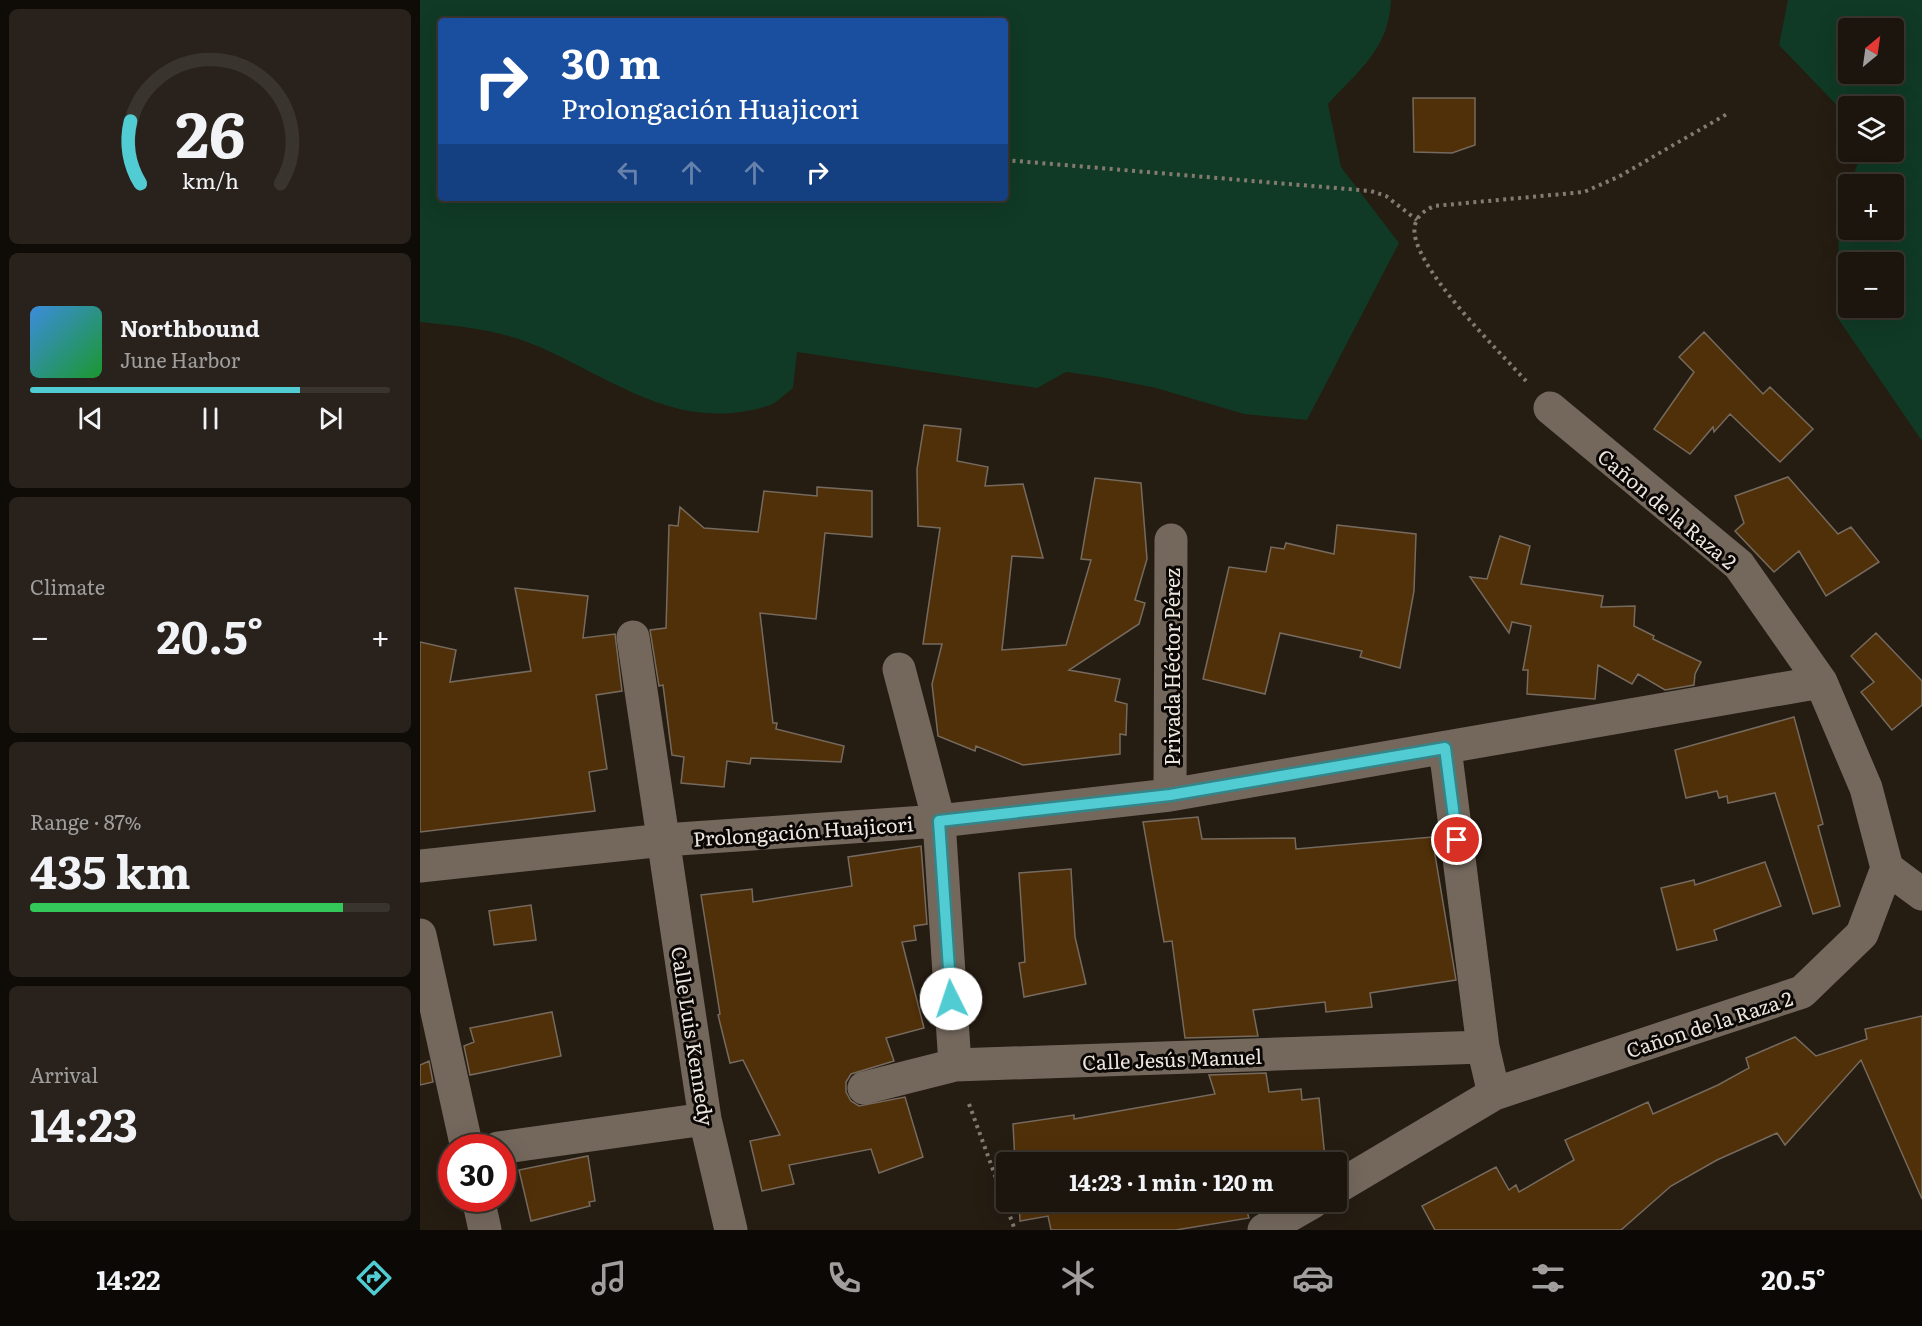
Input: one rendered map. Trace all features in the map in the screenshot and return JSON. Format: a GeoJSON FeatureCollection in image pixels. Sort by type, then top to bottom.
{"type":"FeatureCollection","features":[{"type":"Feature","properties":{"kind":"street","name":"Cañon de la Raza 2"},"geometry":{"type":"LineString","coordinates":[[1494,1094],[1802,992],[1862,934],[1887,868],[1866,788],[1821,682],[1739,565],[1550,408]]}},
{"type":"Feature","properties":{"kind":"street","name":"Privada Héctor Pérez"},"geometry":{"type":"LineString","coordinates":[[1170,795],[1171,540]]}},
{"type":"Feature","properties":{"kind":"street","name":"Calle Luis Kennedy"},"geometry":{"type":"LineString","coordinates":[[633,637],[705,1119],[731,1230]]}},
{"type":"Feature","properties":{"kind":"street"},"geometry":{"type":"LineString","coordinates":[[899,669],[939,821],[955,1065]]}},
{"type":"Feature","properties":{"kind":"street","name":"Prolongación Huajicori"},"geometry":{"type":"LineString","coordinates":[[420,866],[664,840],[939,821],[1170,795],[1821,682]]}},
{"type":"Feature","properties":{"kind":"street"},"geometry":{"type":"LineString","coordinates":[[1347,1181],[1494,1094],[1483,1047],[1445,748]]}},
{"type":"Feature","properties":{"kind":"street"},"geometry":{"type":"LineString","coordinates":[[1887,868],[1922,894]]}},
{"type":"Feature","properties":{"kind":"street"},"geometry":{"type":"LineString","coordinates":[[420,935],[464,1134]]}},
{"type":"Feature","properties":{"kind":"street","name":"Calle Jesús Manuel"},"geometry":{"type":"LineString","coordinates":[[864,1088],[955,1065],[1483,1047]]}},
{"type":"Feature","properties":{"kind":"street"},"geometry":{"type":"LineString","coordinates":[[516,1145],[705,1119]]}},
{"type":"Feature","properties":{"kind":"street"},"geometry":{"type":"LineString","coordinates":[[481,1212],[485,1230]]}},
{"type":"Feature","properties":{"kind":"street"},"geometry":{"type":"LineString","coordinates":[[1264,1230],[1296,1212]]}},
{"type":"Feature","properties":{"kind":"path"},"geometry":{"type":"LineString","coordinates":[[1550,408],[1437,281],[1415,242],[1417,220],[1434,206],[1584,192],[1618,177],[1727,114]]}},
{"type":"Feature","properties":{"kind":"path"},"geometry":{"type":"LineString","coordinates":[[1008,160],[1371,191],[1386,196],[1417,220]]}},
{"type":"Feature","properties":{"kind":"path"},"geometry":{"type":"LineString","coordinates":[[955,1065],[1015,1230]]}},
{"type":"Feature","properties":{"kind":"green space"},"geometry":{"type":"Polygon","coordinates":[[[420,0],[1391,0],[1385,32],[1378,45],[1361,69],[1328,104],[1341,167],[1399,243],[1307,420],[1244,414],[1156,388],[1066,372],[1037,388],[797,352],[793,388],[774,403],[733,413],[701,413],[671,407],[642,397],[527,342],[474,329],[420,322],[420,0]]]}},
{"type":"Feature","properties":{"kind":"green space"},"geometry":{"type":"Polygon","coordinates":[[[1788,0],[1922,0],[1922,441],[1837,317],[1838,267],[1838,318],[1904,318],[1904,252],[1838,252],[1839,240],[1904,240],[1904,174],[1854,174],[1858,162],[1904,162],[1904,96],[1838,96],[1838,107],[1779,45],[1788,0]]]}},
{"type":"Feature","properties":{"kind":"building"},"geometry":{"type":"Polygon","coordinates":[[[1413,98],[1475,98],[1475,145],[1452,153],[1414,152],[1413,98]]]}},
{"type":"Feature","properties":{"kind":"building"},"geometry":{"type":"Polygon","coordinates":[[[1704,332],[1763,394],[1770,387],[1813,429],[1780,462],[1730,414],[1714,432],[1713,427],[1690,454],[1654,429],[1694,372],[1679,357],[1704,332]]]}},
{"type":"Feature","properties":{"kind":"building"},"geometry":{"type":"Polygon","coordinates":[[[924,425],[961,429],[957,461],[988,467],[985,486],[1023,484],[1043,558],[1012,556],[1002,650],[1066,645],[1091,560],[1081,559],[1095,478],[1141,483],[1147,559],[1135,600],[1145,603],[1139,624],[1069,670],[1120,679],[1115,701],[1127,704],[1126,735],[1120,734],[1120,754],[1023,765],[976,746],[975,751],[938,736],[932,684],[942,644],[923,644],[940,528],[918,526],[917,469],[924,425]]]}},
{"type":"Feature","properties":{"kind":"building"},"geometry":{"type":"Polygon","coordinates":[[[1788,477],[1838,534],[1851,527],[1879,562],[1826,596],[1799,551],[1774,572],[1735,531],[1744,523],[1735,496],[1788,477]]]}},
{"type":"Feature","properties":{"kind":"building"},"geometry":{"type":"Polygon","coordinates":[[[817,487],[872,491],[872,537],[825,533],[816,619],[760,613],[773,723],[777,723],[776,729],[844,746],[841,762],[751,758],[750,764],[727,761],[724,787],[681,783],[684,757],[672,755],[663,685],[659,686],[650,630],[666,628],[669,525],[678,526],[680,507],[704,528],[758,532],[764,491],[817,496],[817,487]]]}},
{"type":"Feature","properties":{"kind":"building"},"geometry":{"type":"Polygon","coordinates":[[[1337,525],[1416,534],[1414,591],[1400,668],[1360,657],[1362,651],[1280,633],[1265,694],[1203,679],[1229,567],[1266,572],[1271,547],[1284,549],[1286,543],[1334,554],[1337,525]]]}},
{"type":"Feature","properties":{"kind":"building"},"geometry":{"type":"Polygon","coordinates":[[[1500,536],[1530,546],[1521,584],[1603,596],[1601,607],[1635,606],[1634,626],[1654,636],[1653,639],[1701,662],[1695,674],[1694,685],[1665,690],[1638,674],[1632,684],[1598,665],[1595,699],[1527,694],[1528,670],[1523,670],[1531,626],[1512,622],[1509,633],[1470,577],[1487,579],[1500,536]]]}},
{"type":"Feature","properties":{"kind":"building"},"geometry":{"type":"Polygon","coordinates":[[[515,588],[588,596],[583,638],[615,634],[622,691],[596,695],[607,769],[589,772],[595,811],[420,832],[420,642],[456,650],[450,682],[531,671],[515,588]]]}},
{"type":"Feature","properties":{"kind":"building"},"geometry":{"type":"Polygon","coordinates":[[[1876,633],[1922,681],[1922,705],[1892,730],[1861,692],[1874,682],[1851,656],[1876,633]]]}},
{"type":"Feature","properties":{"kind":"building"},"geometry":{"type":"Polygon","coordinates":[[[1794,717],[1823,824],[1818,826],[1840,906],[1813,914],[1775,793],[1728,803],[1727,796],[1719,798],[1717,791],[1686,798],[1675,750],[1794,717]]]}},
{"type":"Feature","properties":{"kind":"building"},"geometry":{"type":"Polygon","coordinates":[[[1198,817],[1202,839],[1295,838],[1296,849],[1432,837],[1456,980],[1370,993],[1372,1007],[1326,1012],[1325,1002],[1253,1010],[1258,1036],[1185,1038],[1172,941],[1164,942],[1143,822],[1198,817]]]}},
{"type":"Feature","properties":{"kind":"building"},"geometry":{"type":"Polygon","coordinates":[[[921,846],[927,924],[914,926],[916,940],[902,942],[924,1028],[886,1038],[894,1061],[851,1074],[846,1082],[846,1092],[851,1101],[859,1106],[905,1097],[923,1157],[879,1173],[871,1149],[789,1165],[794,1184],[762,1191],[750,1141],[780,1135],[743,1060],[730,1063],[718,1015],[720,1014],[701,895],[752,889],[753,902],[852,886],[848,857],[921,846]]]}},
{"type":"Feature","properties":{"kind":"building"},"geometry":{"type":"Polygon","coordinates":[[[1765,862],[1781,906],[1714,930],[1717,940],[1677,950],[1661,888],[1694,880],[1695,885],[1765,862]]]}},
{"type":"Feature","properties":{"kind":"building"},"geometry":{"type":"Polygon","coordinates":[[[1071,869],[1075,937],[1086,984],[1024,997],[1019,963],[1025,962],[1019,873],[1071,869]]]}},
{"type":"Feature","properties":{"kind":"building"},"geometry":{"type":"Polygon","coordinates":[[[531,905],[536,940],[494,945],[489,911],[531,905]]]}},
{"type":"Feature","properties":{"kind":"building"},"geometry":{"type":"Polygon","coordinates":[[[552,1012],[561,1056],[470,1075],[464,1046],[474,1042],[470,1028],[552,1012]]]}},
{"type":"Feature","properties":{"kind":"building"},"geometry":{"type":"Polygon","coordinates":[[[1922,1016],[1922,1199],[1861,1060],[1785,1145],[1777,1133],[1717,1160],[1671,1186],[1621,1230],[1435,1230],[1422,1206],[1496,1167],[1509,1190],[1516,1185],[1519,1192],[1574,1160],[1565,1140],[1648,1102],[1653,1114],[1718,1085],[1749,1068],[1746,1058],[1795,1037],[1816,1056],[1867,1039],[1865,1029],[1922,1016]]]}},
{"type":"Feature","properties":{"kind":"building"},"geometry":{"type":"Polygon","coordinates":[[[429,1061],[433,1082],[420,1085],[420,1065],[429,1061]]]}},
{"type":"Feature","properties":{"kind":"building"},"geometry":{"type":"Polygon","coordinates":[[[1266,1073],[1269,1092],[1301,1089],[1302,1100],[1319,1098],[1324,1152],[1014,1152],[1013,1124],[1074,1115],[1074,1119],[1215,1094],[1209,1075],[1266,1073]]]}},
{"type":"Feature","properties":{"kind":"building"},"geometry":{"type":"Polygon","coordinates":[[[588,1156],[595,1201],[589,1202],[590,1206],[531,1221],[519,1170],[588,1156]]]}},
{"type":"Feature","properties":{"kind":"building"},"geometry":{"type":"Polygon","coordinates":[[[1020,1212],[1247,1212],[1249,1218],[1176,1230],[1051,1230],[1048,1216],[1020,1221],[1020,1212]]]}},
{"type":"Feature","properties":{"kind":"route"},"geometry":{"type":"LineString","coordinates":[[951,999],[939,821],[1170,795],[1445,748],[1457,840]]}}]}
